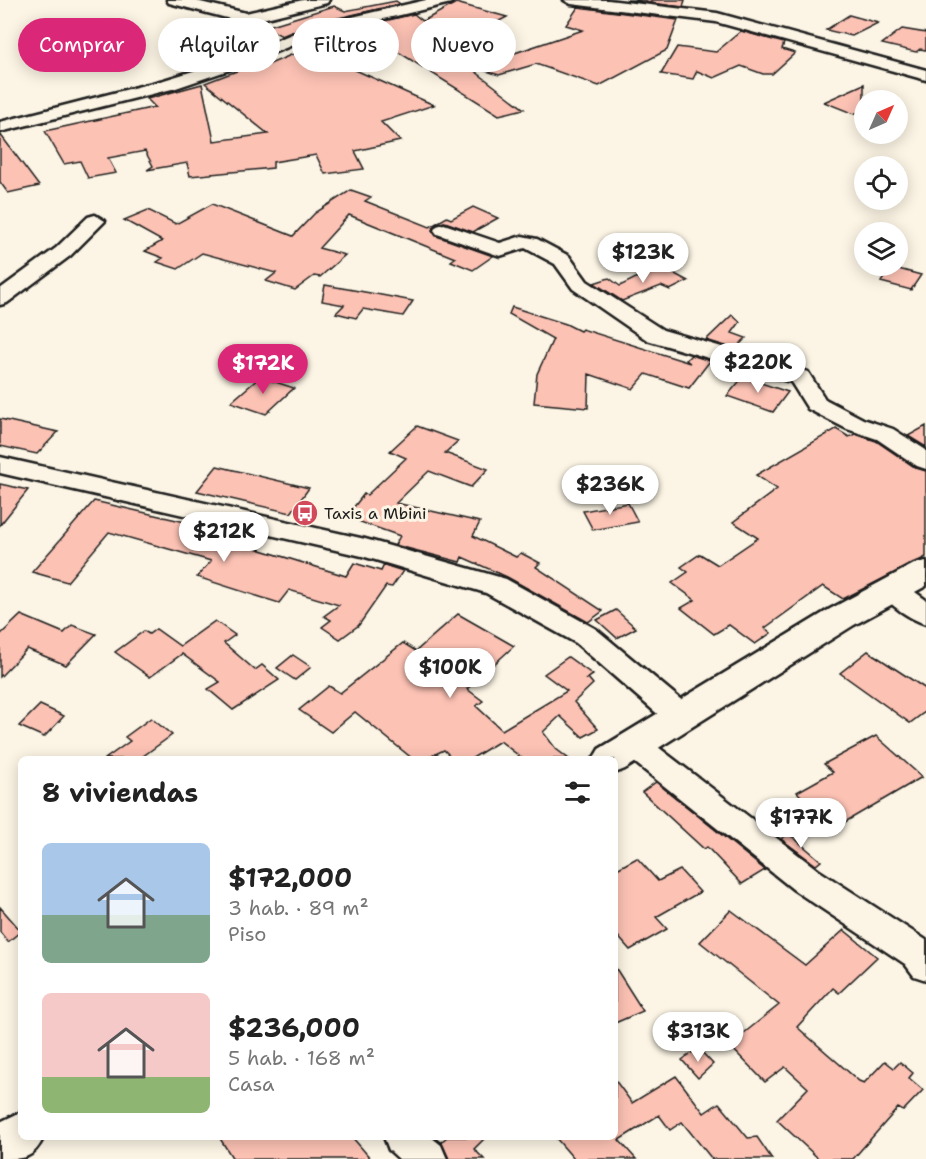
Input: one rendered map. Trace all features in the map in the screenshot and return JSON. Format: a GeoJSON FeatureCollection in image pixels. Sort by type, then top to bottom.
{"type":"FeatureCollection","features":[{"type":"Feature","properties":{"kind":"main road"},"geometry":{"type":"LineString","coordinates":[[623,752],[842,617],[926,572]]}},
{"type":"Feature","properties":{"kind":"main road"},"geometry":{"type":"LineString","coordinates":[[0,1149],[18,1137]]}},
{"type":"Feature","properties":{"kind":"street"},"geometry":{"type":"LineString","coordinates":[[174,0],[246,18],[322,0]]}},
{"type":"Feature","properties":{"kind":"street"},"geometry":{"type":"LineString","coordinates":[[417,0],[439,2]]}},
{"type":"Feature","properties":{"kind":"street"},"geometry":{"type":"LineString","coordinates":[[571,0],[717,18],[926,75]]}},
{"type":"Feature","properties":{"kind":"street"},"geometry":{"type":"LineString","coordinates":[[0,127],[170,84],[235,63],[315,30],[439,2]]}},
{"type":"Feature","properties":{"kind":"street"},"geometry":{"type":"LineString","coordinates":[[0,300],[63,252],[94,221]]}},
{"type":"Feature","properties":{"kind":"street"},"geometry":{"type":"LineString","coordinates":[[444,230],[500,250],[522,242],[530,243],[562,260],[580,285],[655,335],[800,377],[816,404],[855,424],[885,434],[926,461]]}},
{"type":"Feature","properties":{"kind":"street"},"geometry":{"type":"LineString","coordinates":[[0,465],[365,548],[496,586],[586,636],[680,716]]}},
{"type":"Feature","properties":{"kind":"street"},"geometry":{"type":"LineString","coordinates":[[894,591],[926,614]]}},
{"type":"Feature","properties":{"kind":"street"},"geometry":{"type":"LineString","coordinates":[[623,752],[806,880],[917,953],[926,965]]}},
{"type":"Feature","properties":{"kind":"street"},"geometry":{"type":"LineString","coordinates":[[406,1140],[427,1159]]}},
{"type":"Feature","properties":{"kind":"building"},"geometry":{"type":"Polygon","coordinates":[[[627,0],[685,0],[683,7],[627,0]]]}},
{"type":"Feature","properties":{"kind":"building"},"geometry":{"type":"Polygon","coordinates":[[[396,1],[400,4],[339,18],[295,18],[334,6],[345,11],[396,1]]]}},
{"type":"Feature","properties":{"kind":"building"},"geometry":{"type":"Polygon","coordinates":[[[456,3],[507,17],[505,18],[428,18],[456,3]]]}},
{"type":"Feature","properties":{"kind":"building"},"geometry":{"type":"Polygon","coordinates":[[[578,7],[678,20],[667,50],[599,86],[536,64],[516,70],[516,53],[583,30],[566,25],[578,7]]]}},
{"type":"Feature","properties":{"kind":"building"},"geometry":{"type":"Polygon","coordinates":[[[414,14],[419,18],[411,18],[411,60],[399,53],[399,18],[397,18],[414,14]]]}},
{"type":"Feature","properties":{"kind":"building"},"geometry":{"type":"Polygon","coordinates":[[[849,15],[878,23],[852,36],[826,30],[849,15]]]}},
{"type":"Feature","properties":{"kind":"building"},"geometry":{"type":"Polygon","coordinates":[[[292,19],[292,32],[280,35],[280,22],[292,19]]]}},
{"type":"Feature","properties":{"kind":"building"},"geometry":{"type":"Polygon","coordinates":[[[902,29],[926,33],[926,50],[920,49],[916,52],[882,44],[902,29]]]}},
{"type":"Feature","properties":{"kind":"building"},"geometry":{"type":"Polygon","coordinates":[[[741,31],[784,43],[782,49],[795,53],[772,74],[763,74],[741,66],[714,78],[697,71],[693,79],[661,74],[677,47],[716,52],[741,31]]]}},
{"type":"Feature","properties":{"kind":"building"},"geometry":{"type":"Polygon","coordinates":[[[292,55],[292,72],[360,72],[434,105],[381,122],[400,141],[355,151],[364,169],[325,174],[316,155],[273,162],[273,168],[190,176],[187,163],[147,170],[153,166],[145,151],[108,158],[116,173],[88,178],[80,161],[64,164],[45,131],[155,107],[147,99],[202,84],[214,141],[268,134],[205,83],[234,72],[280,72],[280,60],[292,55]]]}},
{"type":"Feature","properties":{"kind":"building"},"geometry":{"type":"Polygon","coordinates":[[[430,72],[476,72],[524,109],[499,115],[430,72]]]}},
{"type":"Feature","properties":{"kind":"building"},"geometry":{"type":"Polygon","coordinates":[[[489,72],[509,72],[499,75],[489,72]]]}},
{"type":"Feature","properties":{"kind":"building"},"geometry":{"type":"Polygon","coordinates":[[[864,84],[864,90],[854,90],[854,114],[824,102],[864,84]]]}},
{"type":"Feature","properties":{"kind":"building"},"geometry":{"type":"Polygon","coordinates":[[[0,134],[39,186],[8,193],[0,182],[0,134]]]}},
{"type":"Feature","properties":{"kind":"building"},"geometry":{"type":"Polygon","coordinates":[[[351,190],[371,197],[365,201],[430,227],[447,217],[451,219],[473,207],[498,218],[473,232],[445,222],[436,224],[432,230],[436,236],[493,256],[473,270],[451,261],[455,258],[349,215],[319,248],[345,255],[320,277],[314,276],[295,290],[266,281],[276,273],[202,253],[178,269],[157,262],[163,258],[145,251],[162,241],[124,220],[148,210],[176,224],[212,204],[293,236],[315,213],[351,190]]]}},
{"type":"Feature","properties":{"kind":"building"},"geometry":{"type":"Polygon","coordinates":[[[660,266],[688,281],[670,290],[661,286],[622,301],[594,283],[609,278],[620,286],[660,266]]]}},
{"type":"Feature","properties":{"kind":"building"},"geometry":{"type":"Polygon","coordinates":[[[908,272],[921,275],[911,290],[881,282],[885,276],[908,276],[908,272]]]}},
{"type":"Feature","properties":{"kind":"building"},"geometry":{"type":"Polygon","coordinates":[[[325,285],[413,301],[403,316],[363,309],[356,318],[336,313],[344,305],[322,301],[325,285]]]}},
{"type":"Feature","properties":{"kind":"building"},"geometry":{"type":"Polygon","coordinates":[[[512,307],[566,324],[580,331],[582,329],[690,363],[686,360],[691,355],[710,361],[689,388],[646,374],[633,389],[589,374],[588,408],[534,403],[537,374],[553,339],[509,314],[512,307]]]}},
{"type":"Feature","properties":{"kind":"building"},"geometry":{"type":"Polygon","coordinates":[[[732,315],[740,322],[732,333],[746,338],[735,349],[706,340],[732,315]]]}},
{"type":"Feature","properties":{"kind":"building"},"geometry":{"type":"Polygon","coordinates":[[[260,377],[294,388],[266,414],[231,402],[260,377]]]}},
{"type":"Feature","properties":{"kind":"building"},"geometry":{"type":"Polygon","coordinates":[[[743,377],[788,392],[773,412],[727,396],[743,377]]]}},
{"type":"Feature","properties":{"kind":"building"},"geometry":{"type":"Polygon","coordinates":[[[0,419],[58,432],[37,454],[0,446],[0,419]]]}},
{"type":"Feature","properties":{"kind":"building"},"geometry":{"type":"Polygon","coordinates":[[[417,426],[458,441],[445,453],[488,469],[471,487],[429,471],[396,503],[480,522],[473,536],[516,557],[521,553],[540,563],[536,567],[603,611],[588,622],[507,577],[462,557],[460,562],[395,545],[400,536],[346,517],[364,494],[367,495],[406,458],[390,451],[417,426]]]}},
{"type":"Feature","properties":{"kind":"building"},"geometry":{"type":"Polygon","coordinates":[[[926,426],[926,447],[908,436],[926,426]]]}},
{"type":"Feature","properties":{"kind":"building"},"geometry":{"type":"Polygon","coordinates":[[[836,429],[849,437],[855,434],[876,441],[916,468],[926,471],[926,557],[843,599],[823,586],[765,628],[771,633],[755,644],[729,625],[714,634],[681,608],[695,600],[672,583],[688,572],[681,567],[700,554],[718,565],[758,538],[733,522],[777,489],[756,475],[836,429]]]}},
{"type":"Feature","properties":{"kind":"building"},"geometry":{"type":"Polygon","coordinates":[[[217,466],[309,488],[291,513],[197,491],[217,466]]]}},
{"type":"Feature","properties":{"kind":"building"},"geometry":{"type":"Polygon","coordinates":[[[0,484],[28,490],[0,525],[0,484]]]}},
{"type":"Feature","properties":{"kind":"building"},"geometry":{"type":"Polygon","coordinates":[[[94,501],[194,524],[248,541],[245,545],[346,576],[354,563],[381,571],[384,565],[403,571],[392,587],[386,586],[359,625],[340,639],[322,627],[331,620],[324,616],[339,605],[289,590],[279,603],[197,577],[211,561],[109,532],[67,582],[32,572],[94,501]]]}},
{"type":"Feature","properties":{"kind":"building"},"geometry":{"type":"Polygon","coordinates":[[[628,503],[638,522],[593,530],[583,511],[628,503]]]}},
{"type":"Feature","properties":{"kind":"building"},"geometry":{"type":"Polygon","coordinates":[[[616,610],[636,628],[617,638],[597,620],[616,610]]]}},
{"type":"Feature","properties":{"kind":"building"},"geometry":{"type":"Polygon","coordinates":[[[458,614],[514,646],[467,689],[483,701],[476,706],[502,730],[567,691],[544,674],[568,657],[593,675],[588,678],[593,684],[574,702],[598,729],[583,737],[560,716],[543,732],[556,749],[565,756],[519,756],[500,741],[476,756],[450,756],[444,750],[431,756],[409,756],[355,712],[331,732],[299,710],[329,686],[340,693],[403,643],[416,651],[458,614]]]}},
{"type":"Feature","properties":{"kind":"building"},"geometry":{"type":"Polygon","coordinates":[[[21,615],[64,633],[72,625],[96,634],[66,665],[27,649],[0,677],[0,635],[21,615]]]}},
{"type":"Feature","properties":{"kind":"building"},"geometry":{"type":"Polygon","coordinates":[[[215,621],[235,635],[224,643],[255,670],[262,665],[279,680],[233,710],[208,689],[220,682],[182,654],[150,677],[115,652],[144,631],[149,634],[156,629],[180,646],[215,621]]]}},
{"type":"Feature","properties":{"kind":"building"},"geometry":{"type":"Polygon","coordinates":[[[868,651],[926,689],[926,711],[910,723],[840,673],[868,651]]]}},
{"type":"Feature","properties":{"kind":"building"},"geometry":{"type":"Polygon","coordinates":[[[293,655],[311,667],[295,680],[277,668],[293,655]]]}},
{"type":"Feature","properties":{"kind":"building"},"geometry":{"type":"Polygon","coordinates":[[[40,705],[64,716],[44,737],[19,726],[40,705]]]}},
{"type":"Feature","properties":{"kind":"building"},"geometry":{"type":"Polygon","coordinates":[[[151,718],[172,735],[143,756],[109,756],[130,741],[125,737],[151,718]]]}},
{"type":"Feature","properties":{"kind":"building"},"geometry":{"type":"Polygon","coordinates":[[[876,736],[922,777],[833,829],[797,792],[833,772],[824,764],[876,736]]]}},
{"type":"Feature","properties":{"kind":"building"},"geometry":{"type":"Polygon","coordinates":[[[656,782],[765,870],[742,884],[707,847],[704,849],[642,792],[656,782]]]}},
{"type":"Feature","properties":{"kind":"building"},"geometry":{"type":"Polygon","coordinates":[[[788,834],[821,861],[816,865],[781,839],[788,834]]]}},
{"type":"Feature","properties":{"kind":"building"},"geometry":{"type":"Polygon","coordinates":[[[637,858],[658,881],[680,870],[700,892],[656,917],[667,929],[630,950],[618,936],[618,868],[637,858]]]}},
{"type":"Feature","properties":{"kind":"building"},"geometry":{"type":"Polygon","coordinates":[[[0,907],[18,928],[18,934],[8,942],[0,932],[0,907]]]}},
{"type":"Feature","properties":{"kind":"building"},"geometry":{"type":"Polygon","coordinates":[[[731,910],[805,965],[844,930],[877,957],[839,993],[833,988],[797,1027],[859,1081],[864,1083],[885,1061],[894,1068],[900,1062],[913,1073],[909,1078],[923,1090],[903,1111],[898,1108],[853,1159],[819,1159],[777,1120],[808,1088],[785,1067],[765,1082],[729,1045],[779,1005],[700,942],[731,910]]]}},
{"type":"Feature","properties":{"kind":"building"},"geometry":{"type":"Polygon","coordinates":[[[618,972],[643,1011],[618,1022],[618,972]]]}},
{"type":"Feature","properties":{"kind":"building"},"geometry":{"type":"Polygon","coordinates":[[[698,1048],[713,1064],[698,1078],[682,1060],[698,1048]]]}},
{"type":"Feature","properties":{"kind":"building"},"geometry":{"type":"Polygon","coordinates":[[[676,1076],[704,1113],[719,1103],[748,1138],[757,1137],[772,1159],[712,1159],[682,1122],[670,1130],[659,1115],[619,1140],[636,1159],[574,1159],[558,1140],[618,1140],[618,1084],[632,1103],[676,1076]]]}},
{"type":"Feature","properties":{"kind":"building"},"geometry":{"type":"Polygon","coordinates":[[[221,1140],[355,1140],[371,1159],[233,1159],[221,1140]]]}},
{"type":"Feature","properties":{"kind":"building"},"geometry":{"type":"Polygon","coordinates":[[[443,1140],[483,1140],[474,1149],[484,1159],[449,1159],[441,1142],[443,1140]]]}},
{"type":"Feature","properties":{"kind":"place","name":"Taxis a Mbini"},"geometry":{"type":"Point","coordinates":[305,513]}}]}
